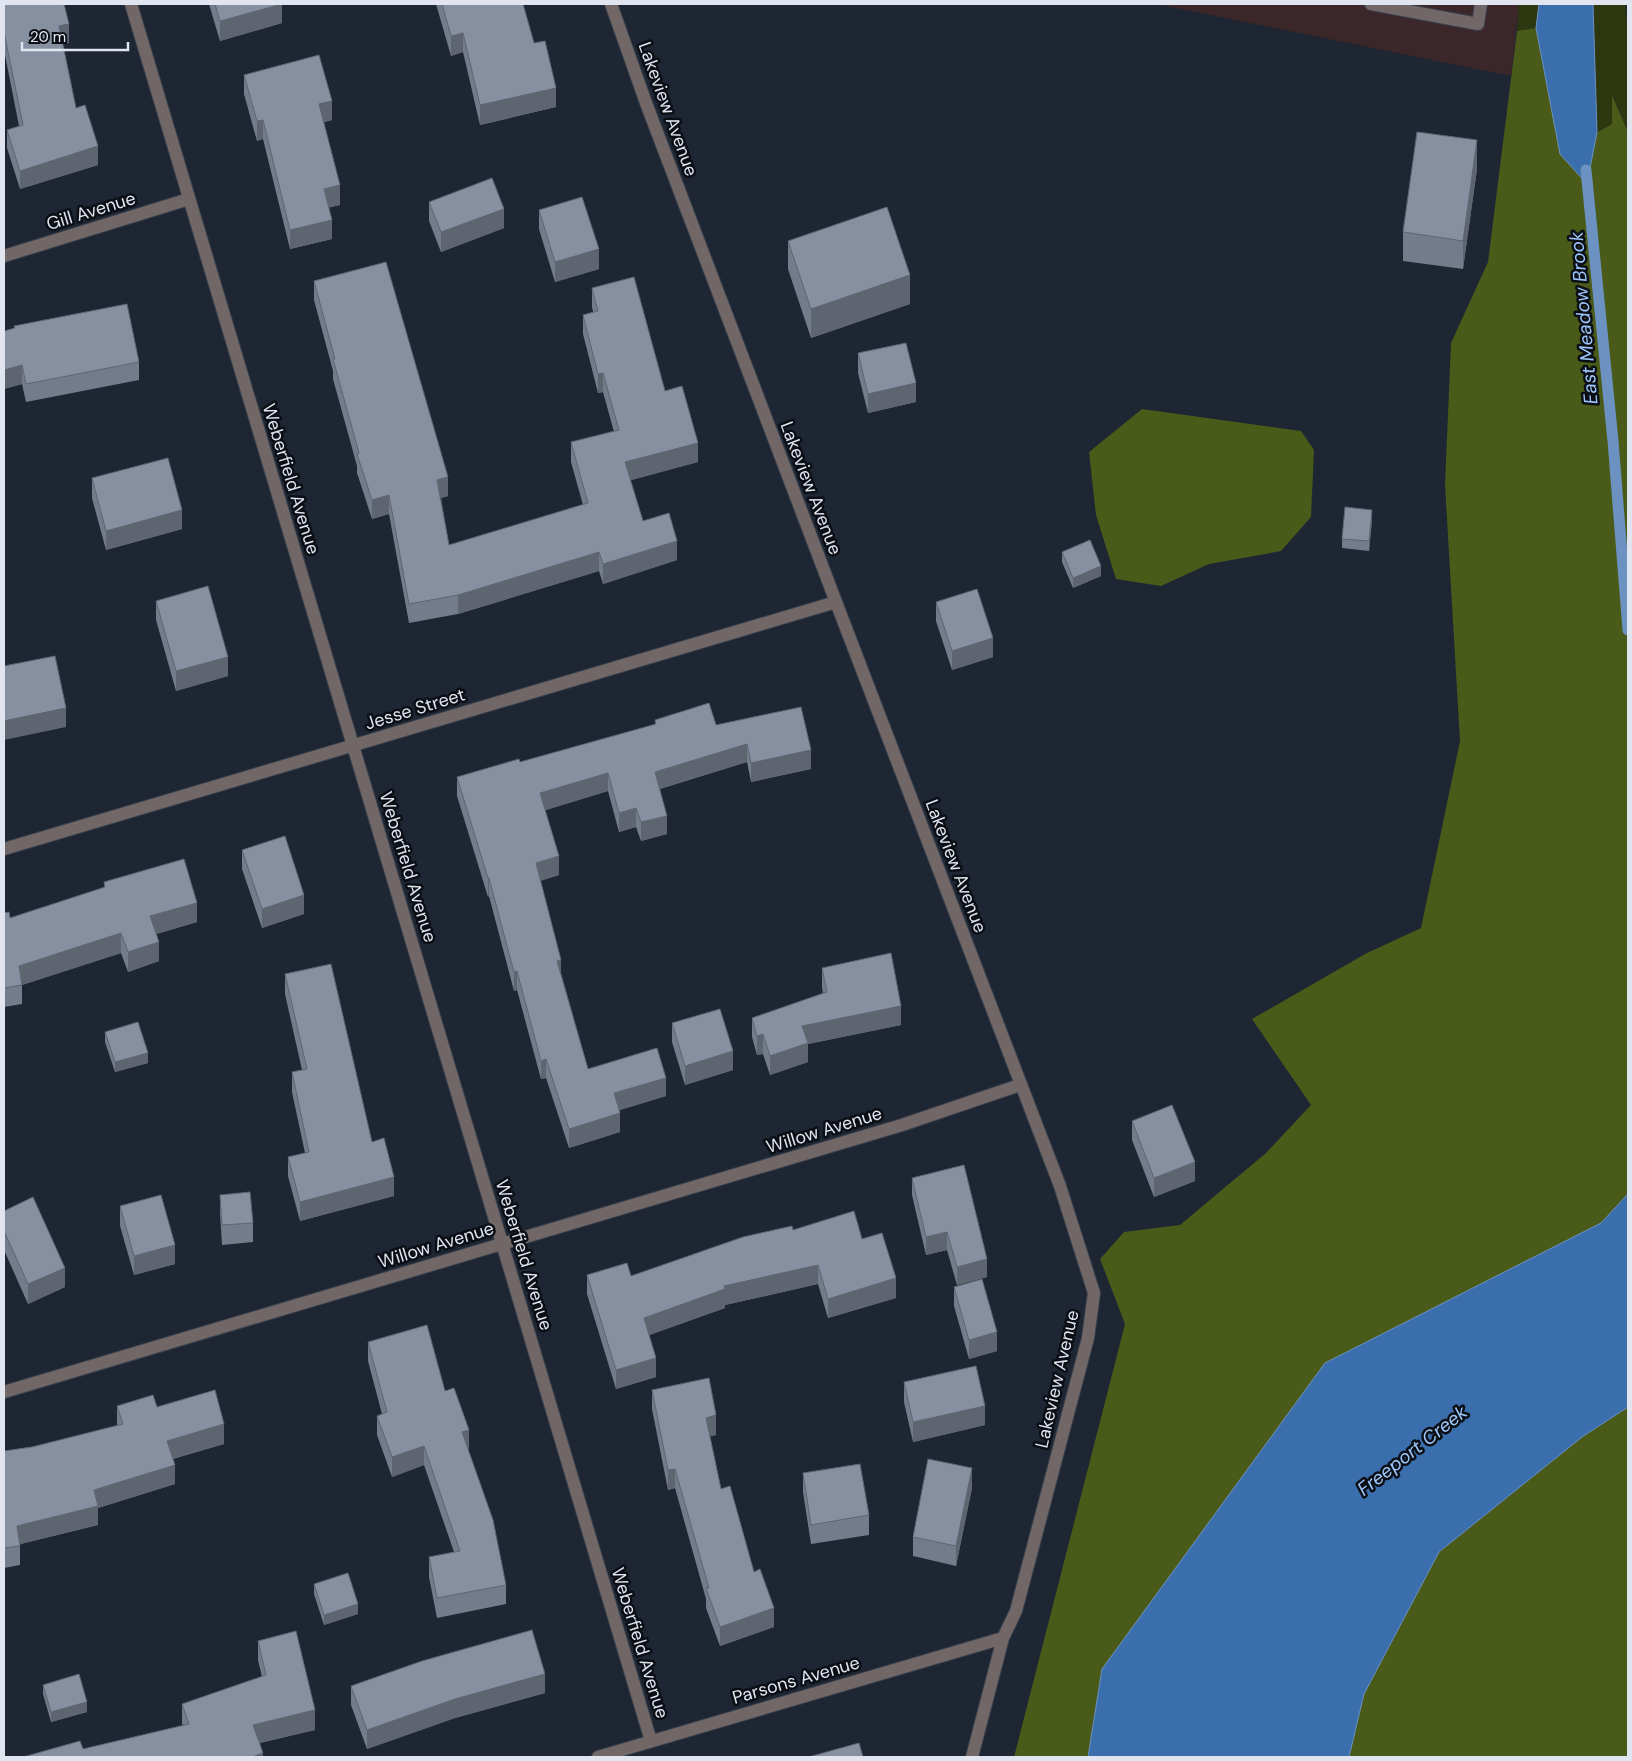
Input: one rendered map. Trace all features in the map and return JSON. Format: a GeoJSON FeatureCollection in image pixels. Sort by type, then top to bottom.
{"type":"FeatureCollection","features":[{"type":"Feature","properties":{"kind":"street","name":"Weberfield Avenue"},"geometry":{"type":"LineString","coordinates":[[131,4],[651,1741]]}},
{"type":"Feature","properties":{"kind":"street","name":"Lakeview Avenue"},"geometry":{"type":"LineString","coordinates":[[611,4],[646,103],[1060,1186],[1094,1293],[1088,1338],[1016,1610],[1003,1638],[972,1757]]}},
{"type":"Feature","properties":{"kind":"street"},"geometry":{"type":"LineString","coordinates":[[1371,4],[1478,24],[1481,4]]}},
{"type":"Feature","properties":{"kind":"street","name":"Gill Avenue"},"geometry":{"type":"LineString","coordinates":[[4,256],[189,199]]}},
{"type":"Feature","properties":{"kind":"street","name":"Jesse Street"},"geometry":{"type":"LineString","coordinates":[[4,849],[836,602]]}},
{"type":"Feature","properties":{"kind":"street","name":"Willow Avenue"},"geometry":{"type":"LineString","coordinates":[[4,1392],[902,1125],[1020,1085]]}},
{"type":"Feature","properties":{"kind":"street","name":"Parsons Avenue"},"geometry":{"type":"LineString","coordinates":[[598,1757],[1003,1638]]}},
{"type":"Feature","properties":{"kind":"shaded area"},"geometry":{"type":"Polygon","coordinates":[[[1156,4],[1519,4],[1511,76],[1156,4]]]}},
{"type":"Feature","properties":{"kind":"green space"},"geometry":{"type":"Polygon","coordinates":[[[1519,4],[1539,4],[1536,28],[1517,31],[1519,4]]]}},
{"type":"Feature","properties":{"kind":"green space"},"geometry":{"type":"Polygon","coordinates":[[[1593,4],[1625,4],[1628,27],[1628,132],[1613,96],[1612,124],[1597,132],[1593,4]]]}},
{"type":"Feature","properties":{"kind":"green space"},"geometry":{"type":"Polygon","coordinates":[[[1536,28],[1560,153],[1612,124],[1612,95],[1628,132],[1628,1194],[1601,1223],[1102,1669],[1088,1757],[1014,1757],[1125,1324],[1100,1259],[1124,1232],[1180,1225],[1266,1153],[1311,1105],[1252,1019],[1365,954],[1421,928],[1460,741],[1445,485],[1451,343],[1488,262],[1517,31],[1536,28]]]}},
{"type":"Feature","properties":{"kind":"green space"},"geometry":{"type":"Polygon","coordinates":[[[1142,409],[1301,431],[1314,450],[1311,517],[1281,551],[1209,564],[1161,586],[1116,579],[1096,515],[1089,452],[1142,409]]]}},
{"type":"Feature","properties":{"kind":"green space"},"geometry":{"type":"Polygon","coordinates":[[[1628,1407],[1628,1757],[1349,1757],[1364,1694],[1439,1552],[1582,1437],[1628,1407]]]}},
{"type":"Feature","properties":{"kind":"water"},"geometry":{"type":"Polygon","coordinates":[[[1539,4],[1593,4],[1597,132],[1587,184],[1560,154],[1536,28],[1539,4]]]}},
{"type":"Feature","properties":{"kind":"water","name":"Freeport Creek"},"geometry":{"type":"Polygon","coordinates":[[[1628,1194],[1628,1407],[1582,1437],[1439,1552],[1364,1694],[1349,1757],[1088,1757],[1102,1669],[1325,1363],[1601,1223],[1628,1194]]]}},
{"type":"Feature","properties":{"kind":"building"},"geometry":{"type":"Polygon","coordinates":[[[4,4],[64,4],[69,24],[59,26],[76,108],[85,105],[98,146],[20,171],[7,130],[23,125],[4,32],[4,4]]]}},
{"type":"Feature","properties":{"kind":"building"},"geometry":{"type":"Polygon","coordinates":[[[215,4],[282,4],[220,21],[215,4]]]}},
{"type":"Feature","properties":{"kind":"building"},"geometry":{"type":"Polygon","coordinates":[[[442,4],[523,4],[534,43],[545,41],[556,88],[480,105],[463,33],[451,36],[442,4]]]}},
{"type":"Feature","properties":{"kind":"building"},"geometry":{"type":"Polygon","coordinates":[[[319,55],[332,101],[319,104],[340,185],[324,189],[332,220],[290,230],[263,120],[257,121],[244,75],[319,55]]]}},
{"type":"Feature","properties":{"kind":"building"},"geometry":{"type":"Polygon","coordinates":[[[1417,132],[1477,140],[1463,241],[1403,232],[1417,132]]]}},
{"type":"Feature","properties":{"kind":"building"},"geometry":{"type":"Polygon","coordinates":[[[492,178],[504,209],[441,232],[429,202],[492,178]]]}},
{"type":"Feature","properties":{"kind":"building"},"geometry":{"type":"Polygon","coordinates":[[[582,197],[599,249],[555,262],[539,210],[582,197]]]}},
{"type":"Feature","properties":{"kind":"building"},"geometry":{"type":"Polygon","coordinates":[[[887,207],[910,275],[811,309],[788,241],[887,207]]]}},
{"type":"Feature","properties":{"kind":"building"},"geometry":{"type":"Polygon","coordinates":[[[386,262],[448,477],[437,480],[449,545],[588,503],[571,442],[619,430],[603,373],[598,374],[583,315],[598,311],[592,288],[634,277],[665,391],[682,386],[698,443],[625,462],[643,521],[669,513],[677,541],[603,564],[599,552],[458,595],[409,604],[389,495],[372,500],[357,454],[359,453],[314,281],[386,262]]]}},
{"type":"Feature","properties":{"kind":"building"},"geometry":{"type":"Polygon","coordinates":[[[127,304],[139,362],[26,384],[22,365],[4,370],[4,331],[15,328],[14,326],[127,304]]]}},
{"type":"Feature","properties":{"kind":"building"},"geometry":{"type":"Polygon","coordinates":[[[906,343],[916,383],[868,394],[858,353],[906,343]]]}},
{"type":"Feature","properties":{"kind":"building"},"geometry":{"type":"Polygon","coordinates":[[[168,458],[182,510],[106,531],[92,478],[168,458]]]}},
{"type":"Feature","properties":{"kind":"building"},"geometry":{"type":"Polygon","coordinates":[[[1345,507],[1372,510],[1369,541],[1342,539],[1345,507]]]}},
{"type":"Feature","properties":{"kind":"building"},"geometry":{"type":"Polygon","coordinates":[[[1090,540],[1101,566],[1073,578],[1062,552],[1090,540]]]}},
{"type":"Feature","properties":{"kind":"building"},"geometry":{"type":"Polygon","coordinates":[[[208,586],[228,657],[176,671],[156,601],[208,586]]]}},
{"type":"Feature","properties":{"kind":"building"},"geometry":{"type":"Polygon","coordinates":[[[977,589],[993,638],[952,651],[936,602],[977,589]]]}},
{"type":"Feature","properties":{"kind":"building"},"geometry":{"type":"Polygon","coordinates":[[[55,656],[66,708],[4,721],[4,666],[55,656]]]}},
{"type":"Feature","properties":{"kind":"building"},"geometry":{"type":"Polygon","coordinates":[[[709,703],[716,725],[801,707],[811,750],[751,763],[747,744],[655,772],[667,816],[641,822],[636,808],[619,813],[608,773],[540,793],[559,856],[536,863],[561,960],[557,961],[588,1069],[657,1048],[666,1078],[614,1093],[620,1113],[569,1129],[546,1059],[541,1061],[517,971],[514,972],[489,878],[457,777],[519,759],[520,762],[656,724],[655,720],[709,703]]]}},
{"type":"Feature","properties":{"kind":"building"},"geometry":{"type":"Polygon","coordinates":[[[285,836],[304,895],[262,909],[242,850],[285,836]]]}},
{"type":"Feature","properties":{"kind":"building"},"geometry":{"type":"Polygon","coordinates":[[[184,859],[197,903],[150,916],[159,942],[128,952],[121,933],[19,966],[22,985],[4,988],[4,913],[9,912],[10,918],[105,887],[104,882],[184,859]]]}},
{"type":"Feature","properties":{"kind":"building"},"geometry":{"type":"Polygon","coordinates":[[[891,953],[901,1006],[802,1026],[808,1043],[770,1056],[763,1034],[757,1036],[752,1018],[827,992],[822,968],[891,953]]]}},
{"type":"Feature","properties":{"kind":"building"},"geometry":{"type":"Polygon","coordinates":[[[331,964],[372,1142],[384,1138],[394,1177],[300,1202],[288,1157],[309,1152],[292,1072],[307,1069],[285,974],[331,964]]]}},
{"type":"Feature","properties":{"kind":"building"},"geometry":{"type":"Polygon","coordinates":[[[720,1009],[733,1051],[685,1066],[672,1023],[720,1009]]]}},
{"type":"Feature","properties":{"kind":"building"},"geometry":{"type":"Polygon","coordinates":[[[138,1022],[148,1053],[115,1062],[105,1032],[138,1022]]]}},
{"type":"Feature","properties":{"kind":"building"},"geometry":{"type":"Polygon","coordinates":[[[1172,1105],[1195,1162],[1154,1178],[1132,1121],[1172,1105]]]}},
{"type":"Feature","properties":{"kind":"building"},"geometry":{"type":"Polygon","coordinates":[[[964,1165],[987,1259],[957,1267],[947,1232],[926,1237],[912,1178],[964,1165]]]}},
{"type":"Feature","properties":{"kind":"building"},"geometry":{"type":"Polygon","coordinates":[[[250,1192],[253,1223],[222,1225],[220,1195],[250,1192]]]}},
{"type":"Feature","properties":{"kind":"building"},"geometry":{"type":"Polygon","coordinates":[[[161,1195],[175,1245],[134,1256],[120,1206],[161,1195]]]}},
{"type":"Feature","properties":{"kind":"building"},"geometry":{"type":"Polygon","coordinates":[[[33,1197],[65,1268],[28,1284],[4,1231],[4,1211],[33,1197]]]}},
{"type":"Feature","properties":{"kind":"building"},"geometry":{"type":"Polygon","coordinates":[[[854,1211],[862,1239],[882,1233],[896,1278],[828,1299],[818,1265],[724,1286],[725,1289],[644,1318],[656,1358],[616,1370],[587,1275],[627,1263],[631,1276],[743,1237],[792,1226],[793,1230],[854,1211]]]}},
{"type":"Feature","properties":{"kind":"building"},"geometry":{"type":"Polygon","coordinates":[[[982,1279],[997,1332],[969,1340],[954,1287],[982,1279]]]}},
{"type":"Feature","properties":{"kind":"building"},"geometry":{"type":"Polygon","coordinates":[[[427,1325],[445,1391],[454,1388],[469,1430],[462,1432],[493,1520],[506,1585],[437,1598],[429,1557],[460,1551],[424,1446],[392,1457],[377,1416],[387,1412],[368,1342],[427,1325]]]}},
{"type":"Feature","properties":{"kind":"building"},"geometry":{"type":"Polygon","coordinates":[[[976,1366],[985,1406],[913,1422],[904,1382],[976,1366]]]}},
{"type":"Feature","properties":{"kind":"building"},"geometry":{"type":"Polygon","coordinates":[[[709,1378],[716,1415],[706,1418],[721,1489],[730,1486],[754,1572],[760,1569],[774,1608],[720,1627],[706,1588],[709,1588],[675,1469],[668,1470],[652,1390],[709,1378]]]}},
{"type":"Feature","properties":{"kind":"building"},"geometry":{"type":"Polygon","coordinates":[[[215,1390],[224,1424],[167,1441],[175,1465],[94,1490],[98,1506],[17,1526],[20,1546],[4,1548],[4,1451],[32,1447],[123,1424],[117,1406],[153,1395],[157,1407],[215,1390]]]}},
{"type":"Feature","properties":{"kind":"building"},"geometry":{"type":"Polygon","coordinates":[[[928,1459],[972,1468],[956,1546],[913,1537],[928,1459]]]}},
{"type":"Feature","properties":{"kind":"building"},"geometry":{"type":"Polygon","coordinates":[[[860,1464],[869,1515],[811,1525],[803,1473],[860,1464]]]}},
{"type":"Feature","properties":{"kind":"building"},"geometry":{"type":"Polygon","coordinates":[[[348,1573],[358,1604],[324,1615],[314,1584],[348,1573]]]}},
{"type":"Feature","properties":{"kind":"building"},"geometry":{"type":"Polygon","coordinates":[[[532,1630],[545,1674],[455,1699],[367,1730],[351,1686],[422,1661],[532,1630]]]}},
{"type":"Feature","properties":{"kind":"building"},"geometry":{"type":"Polygon","coordinates":[[[296,1631],[315,1710],[253,1725],[263,1753],[252,1757],[23,1757],[80,1741],[83,1749],[189,1724],[182,1704],[266,1675],[258,1641],[296,1631]]]}},
{"type":"Feature","properties":{"kind":"building"},"geometry":{"type":"Polygon","coordinates":[[[79,1674],[87,1702],[51,1712],[43,1685],[79,1674]]]}},
{"type":"Feature","properties":{"kind":"building"},"geometry":{"type":"Polygon","coordinates":[[[859,1743],[863,1757],[809,1757],[812,1756],[859,1743]]]}},
{"type":"Feature","properties":{"kind":"waterway","name":"East Meadow Brook"},"geometry":{"type":"LineString","coordinates":[[1586,170],[1613,441],[1628,630]]}}]}
